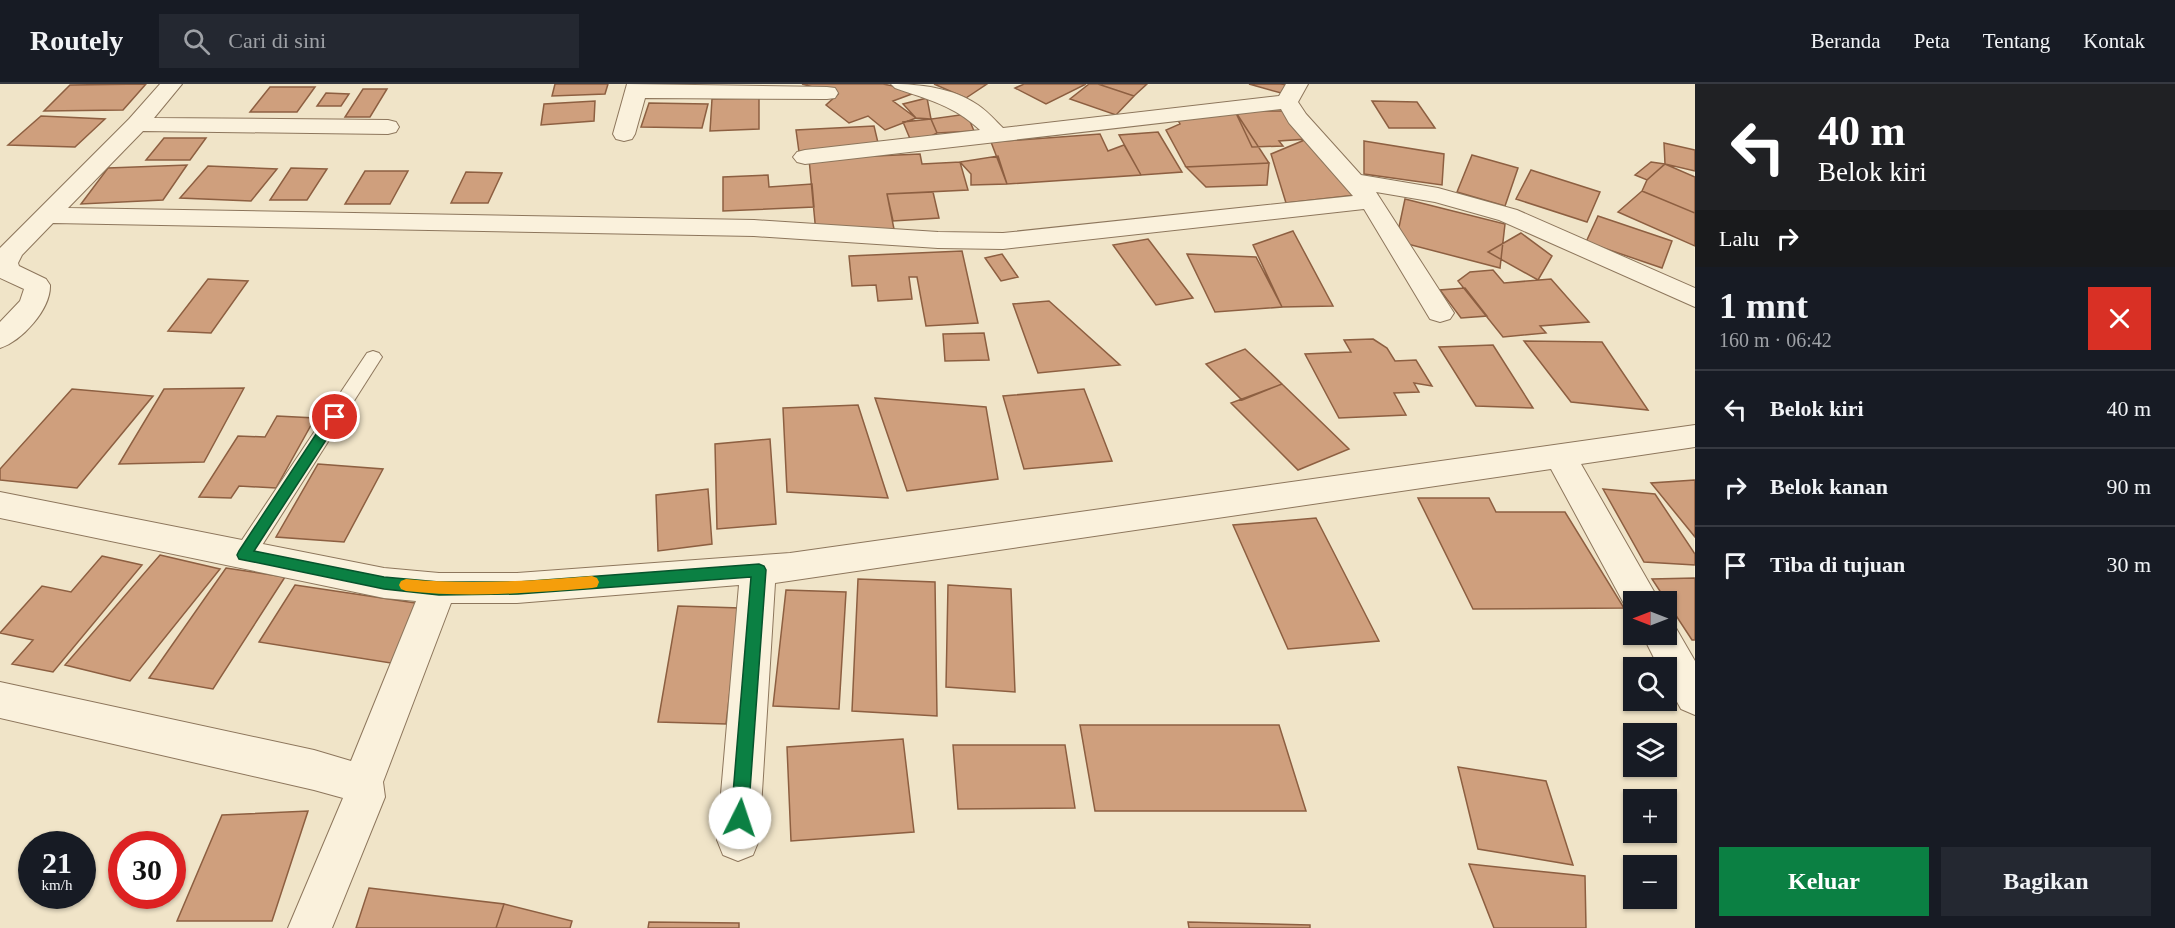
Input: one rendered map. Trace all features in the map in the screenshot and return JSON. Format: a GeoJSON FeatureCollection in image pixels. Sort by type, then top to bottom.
{"type":"FeatureCollection","features":[{"type":"Feature","properties":{"kind":"street"},"geometry":{"type":"LineString","coordinates":[[0,338],[34,301],[39,292],[37,285],[8,271],[6,258],[137,124],[171,84]]}},
{"type":"Feature","properties":{"kind":"street"},"geometry":{"type":"LineString","coordinates":[[902,84],[958,103],[970,110],[999,135]]}},
{"type":"Feature","properties":{"kind":"street"},"geometry":{"type":"LineString","coordinates":[[1245,87],[1290,95]]}},
{"type":"Feature","properties":{"kind":"street"},"geometry":{"type":"LineString","coordinates":[[624,134],[637,88],[827,93]]}},
{"type":"Feature","properties":{"kind":"street"},"geometry":{"type":"LineString","coordinates":[[805,157],[999,135],[1290,95]]}},
{"type":"Feature","properties":{"kind":"street"},"geometry":{"type":"LineString","coordinates":[[1290,95],[1298,118],[1371,201],[1440,314]]}},
{"type":"Feature","properties":{"kind":"street"},"geometry":{"type":"LineString","coordinates":[[137,124],[388,127]]}},
{"type":"Feature","properties":{"kind":"street"},"geometry":{"type":"LineString","coordinates":[[1354,181],[1438,195],[1508,215],[1695,298]]}},
{"type":"Feature","properties":{"kind":"street"},"geometry":{"type":"LineString","coordinates":[[47,214],[754,228],[938,240],[1003,241],[1371,201]]}},
{"type":"Feature","properties":{"kind":"street"},"geometry":{"type":"LineString","coordinates":[[0,505],[384,583],[439,588],[518,588],[759,570],[1695,436]]}},
{"type":"Feature","properties":{"kind":"street"},"geometry":{"type":"LineString","coordinates":[[1560,456],[1636,591]]}},
{"type":"Feature","properties":{"kind":"street"},"geometry":{"type":"LineString","coordinates":[[738,840],[759,570]]}},
{"type":"Feature","properties":{"kind":"street"},"geometry":{"type":"LineString","coordinates":[[362,784],[439,588]]}},
{"type":"Feature","properties":{"kind":"street"},"geometry":{"type":"LineString","coordinates":[[1666,645],[1695,697]]}},
{"type":"Feature","properties":{"kind":"street"},"geometry":{"type":"LineString","coordinates":[[0,700],[303,767],[362,784],[366,787],[364,797],[310,928]]}},
{"type":"Feature","properties":{"kind":"lane"},"geometry":{"type":"LineString","coordinates":[[244,555],[374,357]]}},
{"type":"Feature","properties":{"kind":"building"},"geometry":{"type":"Polygon","coordinates":[[[146,84],[123,110],[44,111],[70,85],[146,84]]]}},
{"type":"Feature","properties":{"kind":"building"},"geometry":{"type":"Polygon","coordinates":[[[555,84],[608,84],[605,94],[552,96],[555,84]]]}},
{"type":"Feature","properties":{"kind":"building"},"geometry":{"type":"Polygon","coordinates":[[[802,84],[883,84],[920,91],[893,101],[916,118],[885,130],[868,116],[849,123],[826,105],[838,94],[802,84]]]}},
{"type":"Feature","properties":{"kind":"building"},"geometry":{"type":"Polygon","coordinates":[[[934,84],[987,84],[966,98],[934,84]]]}},
{"type":"Feature","properties":{"kind":"building"},"geometry":{"type":"Polygon","coordinates":[[[1024,84],[1086,84],[1046,104],[1015,88],[1024,84]]]}},
{"type":"Feature","properties":{"kind":"building"},"geometry":{"type":"Polygon","coordinates":[[[1089,84],[1098,84],[1134,96],[1116,115],[1070,99],[1089,84]]]}},
{"type":"Feature","properties":{"kind":"building"},"geometry":{"type":"Polygon","coordinates":[[[1098,84],[1147,84],[1134,96],[1098,84]]]}},
{"type":"Feature","properties":{"kind":"building"},"geometry":{"type":"Polygon","coordinates":[[[1249,84],[1281,84],[1287,85],[1281,93],[1249,84]]]}},
{"type":"Feature","properties":{"kind":"building"},"geometry":{"type":"Polygon","coordinates":[[[270,87],[315,87],[297,112],[250,112],[270,87]]]}},
{"type":"Feature","properties":{"kind":"building"},"geometry":{"type":"Polygon","coordinates":[[[363,89],[387,89],[370,117],[345,117],[363,89]]]}},
{"type":"Feature","properties":{"kind":"building"},"geometry":{"type":"Polygon","coordinates":[[[326,93],[349,94],[341,106],[317,106],[326,93]]]}},
{"type":"Feature","properties":{"kind":"building"},"geometry":{"type":"Polygon","coordinates":[[[759,98],[759,129],[710,131],[712,99],[759,98]]]}},
{"type":"Feature","properties":{"kind":"building"},"geometry":{"type":"Polygon","coordinates":[[[927,98],[931,119],[916,118],[903,104],[927,98]]]}},
{"type":"Feature","properties":{"kind":"building"},"geometry":{"type":"Polygon","coordinates":[[[595,101],[594,121],[541,125],[544,104],[595,101]]]}},
{"type":"Feature","properties":{"kind":"building"},"geometry":{"type":"Polygon","coordinates":[[[1372,101],[1417,102],[1435,128],[1389,128],[1372,101]]]}},
{"type":"Feature","properties":{"kind":"building"},"geometry":{"type":"Polygon","coordinates":[[[649,103],[708,104],[702,128],[641,127],[649,103]]]}},
{"type":"Feature","properties":{"kind":"building"},"geometry":{"type":"Polygon","coordinates":[[[1235,111],[1286,111],[1307,139],[1279,141],[1283,146],[1252,147],[1235,111]]]}},
{"type":"Feature","properties":{"kind":"building"},"geometry":{"type":"Polygon","coordinates":[[[1235,111],[1269,163],[1186,167],[1166,130],[1180,124],[1174,113],[1235,111]]]}},
{"type":"Feature","properties":{"kind":"building"},"geometry":{"type":"Polygon","coordinates":[[[967,114],[974,131],[937,133],[931,119],[967,114]]]}},
{"type":"Feature","properties":{"kind":"building"},"geometry":{"type":"Polygon","coordinates":[[[41,116],[105,119],[75,147],[8,145],[41,116]]]}},
{"type":"Feature","properties":{"kind":"building"},"geometry":{"type":"Polygon","coordinates":[[[931,119],[937,133],[913,146],[903,122],[931,119]]]}},
{"type":"Feature","properties":{"kind":"building"},"geometry":{"type":"Polygon","coordinates":[[[874,126],[879,147],[799,152],[796,130],[874,126]]]}},
{"type":"Feature","properties":{"kind":"building"},"geometry":{"type":"Polygon","coordinates":[[[1158,132],[1182,172],[1141,175],[1119,135],[1158,132]]]}},
{"type":"Feature","properties":{"kind":"building"},"geometry":{"type":"Polygon","coordinates":[[[1100,134],[1108,151],[1124,145],[1141,175],[1007,184],[991,142],[1100,134]]]}},
{"type":"Feature","properties":{"kind":"building"},"geometry":{"type":"Polygon","coordinates":[[[164,138],[206,138],[190,160],[146,160],[164,138]]]}},
{"type":"Feature","properties":{"kind":"building"},"geometry":{"type":"Polygon","coordinates":[[[1307,139],[1356,195],[1286,203],[1271,154],[1307,139]]]}},
{"type":"Feature","properties":{"kind":"building"},"geometry":{"type":"Polygon","coordinates":[[[1364,141],[1444,154],[1442,185],[1364,174],[1364,141]]]}},
{"type":"Feature","properties":{"kind":"building"},"geometry":{"type":"Polygon","coordinates":[[[1664,143],[1695,150],[1695,171],[1665,164],[1664,143]]]}},
{"type":"Feature","properties":{"kind":"building"},"geometry":{"type":"Polygon","coordinates":[[[920,154],[922,164],[960,162],[968,190],[887,194],[894,229],[816,233],[809,159],[920,154]]]}},
{"type":"Feature","properties":{"kind":"building"},"geometry":{"type":"Polygon","coordinates":[[[1472,155],[1518,168],[1505,206],[1457,192],[1472,155]]]}},
{"type":"Feature","properties":{"kind":"building"},"geometry":{"type":"Polygon","coordinates":[[[998,156],[1007,184],[971,185],[971,174],[960,162],[998,156]]]}},
{"type":"Feature","properties":{"kind":"building"},"geometry":{"type":"Polygon","coordinates":[[[1651,162],[1665,164],[1647,180],[1635,175],[1651,162]]]}},
{"type":"Feature","properties":{"kind":"building"},"geometry":{"type":"Polygon","coordinates":[[[1269,163],[1267,185],[1206,187],[1186,167],[1269,163]]]}},
{"type":"Feature","properties":{"kind":"building"},"geometry":{"type":"Polygon","coordinates":[[[1665,164],[1695,177],[1695,213],[1642,191],[1647,180],[1665,164]]]}},
{"type":"Feature","properties":{"kind":"building"},"geometry":{"type":"Polygon","coordinates":[[[187,165],[163,200],[81,204],[108,168],[187,165]]]}},
{"type":"Feature","properties":{"kind":"building"},"geometry":{"type":"Polygon","coordinates":[[[208,166],[277,169],[251,201],[180,198],[208,166]]]}},
{"type":"Feature","properties":{"kind":"building"},"geometry":{"type":"Polygon","coordinates":[[[291,168],[327,169],[307,200],[270,200],[291,168]]]}},
{"type":"Feature","properties":{"kind":"building"},"geometry":{"type":"Polygon","coordinates":[[[1531,170],[1600,192],[1587,222],[1516,199],[1531,170]]]}},
{"type":"Feature","properties":{"kind":"building"},"geometry":{"type":"Polygon","coordinates":[[[365,171],[408,171],[390,204],[345,204],[365,171]]]}},
{"type":"Feature","properties":{"kind":"building"},"geometry":{"type":"Polygon","coordinates":[[[466,172],[502,173],[488,203],[451,203],[466,172]]]}},
{"type":"Feature","properties":{"kind":"building"},"geometry":{"type":"Polygon","coordinates":[[[768,175],[769,187],[812,184],[814,207],[723,211],[723,177],[768,175]]]}},
{"type":"Feature","properties":{"kind":"building"},"geometry":{"type":"Polygon","coordinates":[[[1642,191],[1695,213],[1695,246],[1618,212],[1642,191]]]}},
{"type":"Feature","properties":{"kind":"building"},"geometry":{"type":"Polygon","coordinates":[[[933,192],[939,218],[893,221],[887,194],[933,192]]]}},
{"type":"Feature","properties":{"kind":"building"},"geometry":{"type":"Polygon","coordinates":[[[1405,199],[1505,224],[1500,268],[1396,241],[1405,199]]]}},
{"type":"Feature","properties":{"kind":"building"},"geometry":{"type":"Polygon","coordinates":[[[1598,216],[1672,241],[1662,268],[1586,242],[1598,216]]]}},
{"type":"Feature","properties":{"kind":"building"},"geometry":{"type":"Polygon","coordinates":[[[1293,231],[1333,306],[1282,307],[1253,245],[1293,231]]]}},
{"type":"Feature","properties":{"kind":"building"},"geometry":{"type":"Polygon","coordinates":[[[1521,233],[1552,256],[1538,280],[1488,252],[1521,233]]]}},
{"type":"Feature","properties":{"kind":"building"},"geometry":{"type":"Polygon","coordinates":[[[1148,239],[1193,298],[1156,305],[1113,245],[1148,239]]]}},
{"type":"Feature","properties":{"kind":"building"},"geometry":{"type":"Polygon","coordinates":[[[962,251],[978,323],[926,326],[917,277],[909,277],[912,299],[878,301],[876,285],[852,286],[849,256],[962,251]]]}},
{"type":"Feature","properties":{"kind":"building"},"geometry":{"type":"Polygon","coordinates":[[[1002,254],[1018,277],[1001,281],[985,258],[1002,254]]]}},
{"type":"Feature","properties":{"kind":"building"},"geometry":{"type":"Polygon","coordinates":[[[1187,254],[1256,257],[1282,307],[1215,312],[1187,254]]]}},
{"type":"Feature","properties":{"kind":"building"},"geometry":{"type":"Polygon","coordinates":[[[1493,270],[1504,283],[1551,279],[1589,322],[1540,326],[1546,333],[1503,337],[1458,281],[1470,272],[1493,270]]]}},
{"type":"Feature","properties":{"kind":"building"},"geometry":{"type":"Polygon","coordinates":[[[208,279],[248,281],[211,333],[168,331],[208,279]]]}},
{"type":"Feature","properties":{"kind":"building"},"geometry":{"type":"Polygon","coordinates":[[[1465,288],[1487,316],[1461,318],[1440,290],[1465,288]]]}},
{"type":"Feature","properties":{"kind":"building"},"geometry":{"type":"Polygon","coordinates":[[[1049,301],[1120,365],[1038,373],[1013,304],[1049,301]]]}},
{"type":"Feature","properties":{"kind":"building"},"geometry":{"type":"Polygon","coordinates":[[[984,333],[989,360],[945,361],[943,334],[984,333]]]}},
{"type":"Feature","properties":{"kind":"building"},"geometry":{"type":"Polygon","coordinates":[[[1373,339],[1387,348],[1395,361],[1416,360],[1432,386],[1414,383],[1419,392],[1394,393],[1406,415],[1339,418],[1305,354],[1351,352],[1344,340],[1373,339]]]}},
{"type":"Feature","properties":{"kind":"building"},"geometry":{"type":"Polygon","coordinates":[[[1524,341],[1602,342],[1648,410],[1571,402],[1524,341]]]}},
{"type":"Feature","properties":{"kind":"building"},"geometry":{"type":"Polygon","coordinates":[[[1493,345],[1533,408],[1476,406],[1439,347],[1493,345]]]}},
{"type":"Feature","properties":{"kind":"building"},"geometry":{"type":"Polygon","coordinates":[[[1245,349],[1282,384],[1242,400],[1206,364],[1245,349]]]}},
{"type":"Feature","properties":{"kind":"building"},"geometry":{"type":"Polygon","coordinates":[[[1282,384],[1349,449],[1298,470],[1231,403],[1282,384]]]}},
{"type":"Feature","properties":{"kind":"building"},"geometry":{"type":"Polygon","coordinates":[[[244,388],[204,462],[119,464],[164,389],[244,388]]]}},
{"type":"Feature","properties":{"kind":"building"},"geometry":{"type":"Polygon","coordinates":[[[72,389],[153,396],[77,488],[0,480],[0,469],[72,389]]]}},
{"type":"Feature","properties":{"kind":"building"},"geometry":{"type":"Polygon","coordinates":[[[1084,389],[1112,461],[1024,469],[1003,396],[1084,389]]]}},
{"type":"Feature","properties":{"kind":"building"},"geometry":{"type":"Polygon","coordinates":[[[875,398],[986,407],[998,479],[907,491],[875,398]]]}},
{"type":"Feature","properties":{"kind":"building"},"geometry":{"type":"Polygon","coordinates":[[[858,405],[888,498],[787,492],[783,408],[858,405]]]}},
{"type":"Feature","properties":{"kind":"building"},"geometry":{"type":"Polygon","coordinates":[[[277,416],[315,418],[276,488],[239,486],[231,498],[199,497],[238,436],[265,437],[277,416]]]}},
{"type":"Feature","properties":{"kind":"building"},"geometry":{"type":"Polygon","coordinates":[[[770,439],[776,524],[717,529],[715,444],[770,439]]]}},
{"type":"Feature","properties":{"kind":"building"},"geometry":{"type":"Polygon","coordinates":[[[318,464],[383,469],[344,542],[276,537],[318,464]]]}},
{"type":"Feature","properties":{"kind":"building"},"geometry":{"type":"Polygon","coordinates":[[[1695,480],[1695,537],[1651,483],[1695,480]]]}},
{"type":"Feature","properties":{"kind":"building"},"geometry":{"type":"Polygon","coordinates":[[[708,489],[712,544],[658,551],[656,495],[708,489]]]}},
{"type":"Feature","properties":{"kind":"building"},"geometry":{"type":"Polygon","coordinates":[[[1603,489],[1655,494],[1695,554],[1695,565],[1644,562],[1603,489]]]}},
{"type":"Feature","properties":{"kind":"building"},"geometry":{"type":"Polygon","coordinates":[[[1418,498],[1489,498],[1496,512],[1565,512],[1623,606],[1623,608],[1473,609],[1418,498]]]}},
{"type":"Feature","properties":{"kind":"building"},"geometry":{"type":"Polygon","coordinates":[[[1316,518],[1379,641],[1288,649],[1233,525],[1316,518]]]}},
{"type":"Feature","properties":{"kind":"building"},"geometry":{"type":"Polygon","coordinates":[[[160,555],[220,569],[130,681],[65,665],[160,555]]]}},
{"type":"Feature","properties":{"kind":"building"},"geometry":{"type":"Polygon","coordinates":[[[102,556],[142,565],[53,672],[12,664],[33,640],[0,633],[42,586],[71,592],[102,556]]]}},
{"type":"Feature","properties":{"kind":"building"},"geometry":{"type":"Polygon","coordinates":[[[226,568],[285,577],[213,689],[149,678],[226,568]]]}},
{"type":"Feature","properties":{"kind":"building"},"geometry":{"type":"Polygon","coordinates":[[[1695,578],[1695,640],[1692,640],[1677,617],[1677,591],[1660,591],[1652,579],[1695,578]]]}},
{"type":"Feature","properties":{"kind":"building"},"geometry":{"type":"Polygon","coordinates":[[[858,579],[935,582],[937,716],[852,711],[858,579]]]}},
{"type":"Feature","properties":{"kind":"building"},"geometry":{"type":"Polygon","coordinates":[[[295,585],[429,605],[397,664],[259,642],[295,585]]]}},
{"type":"Feature","properties":{"kind":"building"},"geometry":{"type":"Polygon","coordinates":[[[948,585],[1011,589],[1015,692],[946,687],[948,585]]]}},
{"type":"Feature","properties":{"kind":"building"},"geometry":{"type":"Polygon","coordinates":[[[786,590],[846,592],[839,709],[773,706],[786,590]]]}},
{"type":"Feature","properties":{"kind":"building"},"geometry":{"type":"Polygon","coordinates":[[[678,606],[740,608],[726,724],[658,722],[678,606]]]}},
{"type":"Feature","properties":{"kind":"building"},"geometry":{"type":"Polygon","coordinates":[[[1080,725],[1279,725],[1306,811],[1095,811],[1080,725]]]}},
{"type":"Feature","properties":{"kind":"building"},"geometry":{"type":"Polygon","coordinates":[[[903,739],[914,832],[791,841],[787,747],[903,739]]]}},
{"type":"Feature","properties":{"kind":"building"},"geometry":{"type":"Polygon","coordinates":[[[953,745],[1065,745],[1075,808],[958,809],[953,745]]]}},
{"type":"Feature","properties":{"kind":"building"},"geometry":{"type":"Polygon","coordinates":[[[1458,767],[1546,781],[1573,865],[1478,849],[1458,767]]]}},
{"type":"Feature","properties":{"kind":"building"},"geometry":{"type":"Polygon","coordinates":[[[308,811],[272,921],[177,921],[182,909],[186,909],[186,900],[222,815],[308,811]]]}},
{"type":"Feature","properties":{"kind":"building"},"geometry":{"type":"Polygon","coordinates":[[[1469,864],[1585,876],[1586,928],[1494,928],[1469,864]]]}},
{"type":"Feature","properties":{"kind":"building"},"geometry":{"type":"Polygon","coordinates":[[[369,888],[504,904],[496,928],[356,928],[369,888]]]}},
{"type":"Feature","properties":{"kind":"building"},"geometry":{"type":"Polygon","coordinates":[[[504,904],[572,921],[570,928],[496,928],[504,904]]]}},
{"type":"Feature","properties":{"kind":"building"},"geometry":{"type":"Polygon","coordinates":[[[649,922],[739,923],[739,928],[648,928],[649,922]]]}},
{"type":"Feature","properties":{"kind":"building"},"geometry":{"type":"Polygon","coordinates":[[[1188,922],[1310,925],[1310,928],[1189,928],[1188,922]]]}},
{"type":"Feature","properties":{"kind":"slow traffic"},"geometry":{"type":"LineString","coordinates":[[406,585],[439,588],[518,588],[592,582]]}},
{"type":"Feature","properties":{"kind":"route"},"geometry":{"type":"LineString","coordinates":[[335,417],[244,555],[384,583],[439,588],[518,588],[759,570],[740,818]]}}]}
